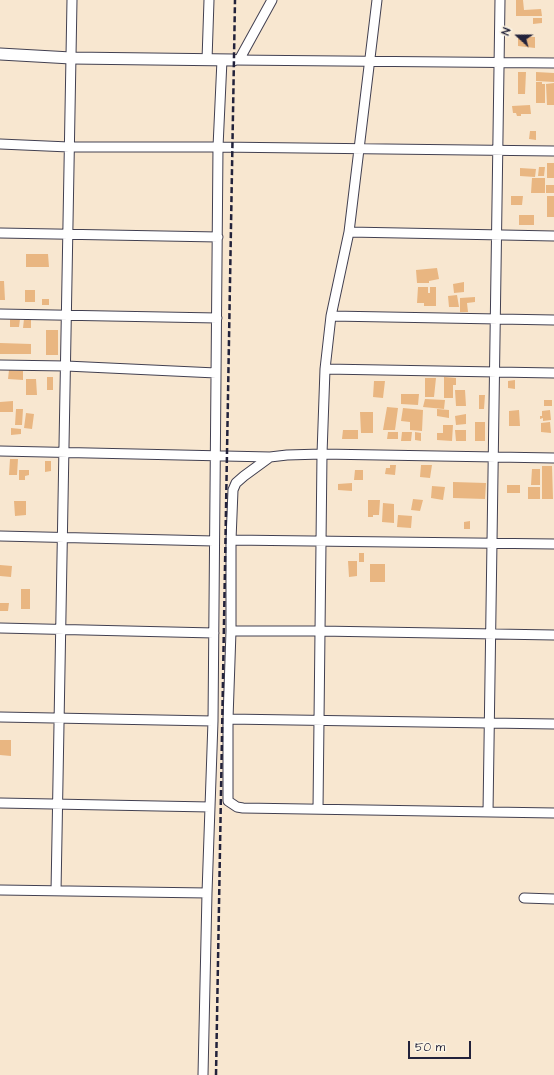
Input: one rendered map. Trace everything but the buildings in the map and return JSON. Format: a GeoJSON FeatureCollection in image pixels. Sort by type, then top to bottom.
{"type":"FeatureCollection","features":[{"type":"Feature","properties":{"kind":"main road"},"geometry":{"type":"LineString","coordinates":[[0,54],[71,58],[232,60]]}},
{"type":"Feature","properties":{"kind":"street"},"geometry":{"type":"LineString","coordinates":[[56,891],[72,0]]}},
{"type":"Feature","properties":{"kind":"street"},"geometry":{"type":"LineString","coordinates":[[207,60],[209,0]]}},
{"type":"Feature","properties":{"kind":"street"},"geometry":{"type":"LineString","coordinates":[[203,1075],[213,721],[218,146],[232,60],[272,0]]}},
{"type":"Feature","properties":{"kind":"street"},"geometry":{"type":"LineString","coordinates":[[318,809],[322,454],[326,369],[331,316],[349,232],[377,0]]}},
{"type":"Feature","properties":{"kind":"street"},"geometry":{"type":"LineString","coordinates":[[488,812],[493,372],[500,0]]}},
{"type":"Feature","properties":{"kind":"street"},"geometry":{"type":"LineString","coordinates":[[232,60],[554,63]]}},
{"type":"Feature","properties":{"kind":"street"},"geometry":{"type":"LineString","coordinates":[[0,144],[70,147],[218,146],[554,151]]}},
{"type":"Feature","properties":{"kind":"street"},"geometry":{"type":"LineString","coordinates":[[349,232],[554,236]]}},
{"type":"Feature","properties":{"kind":"street"},"geometry":{"type":"LineString","coordinates":[[0,233],[218,236]]}},
{"type":"Feature","properties":{"kind":"street"},"geometry":{"type":"LineString","coordinates":[[0,314],[217,318]]}},
{"type":"Feature","properties":{"kind":"street"},"geometry":{"type":"LineString","coordinates":[[331,316],[554,320]]}},
{"type":"Feature","properties":{"kind":"street"},"geometry":{"type":"LineString","coordinates":[[0,365],[66,366],[216,373]]}},
{"type":"Feature","properties":{"kind":"street"},"geometry":{"type":"LineString","coordinates":[[326,369],[554,373]]}},
{"type":"Feature","properties":{"kind":"street"},"geometry":{"type":"LineString","coordinates":[[0,451],[270,457],[322,454],[554,458]]}},
{"type":"Feature","properties":{"kind":"street"},"geometry":{"type":"LineString","coordinates":[[270,457],[236,483],[233,490],[230,540],[231,631],[228,719],[228,801],[243,808],[554,813]]}},
{"type":"Feature","properties":{"kind":"street"},"geometry":{"type":"LineString","coordinates":[[0,536],[214,541]]}},
{"type":"Feature","properties":{"kind":"street"},"geometry":{"type":"LineString","coordinates":[[230,540],[554,544]]}},
{"type":"Feature","properties":{"kind":"street"},"geometry":{"type":"LineString","coordinates":[[0,628],[214,633]]}},
{"type":"Feature","properties":{"kind":"street"},"geometry":{"type":"LineString","coordinates":[[231,631],[320,631],[554,636]]}},
{"type":"Feature","properties":{"kind":"street"},"geometry":{"type":"LineString","coordinates":[[0,717],[213,721]]}},
{"type":"Feature","properties":{"kind":"street"},"geometry":{"type":"LineString","coordinates":[[228,719],[554,724]]}},
{"type":"Feature","properties":{"kind":"street"},"geometry":{"type":"LineString","coordinates":[[0,803],[210,807]]}},
{"type":"Feature","properties":{"kind":"street"},"geometry":{"type":"LineString","coordinates":[[0,890],[207,893]]}},
{"type":"Feature","properties":{"kind":"street"},"geometry":{"type":"LineString","coordinates":[[524,898],[554,899]]}},
{"type":"Feature","properties":{"kind":"railway"},"geometry":{"type":"LineString","coordinates":[[216,1075],[235,0]]}}]}
